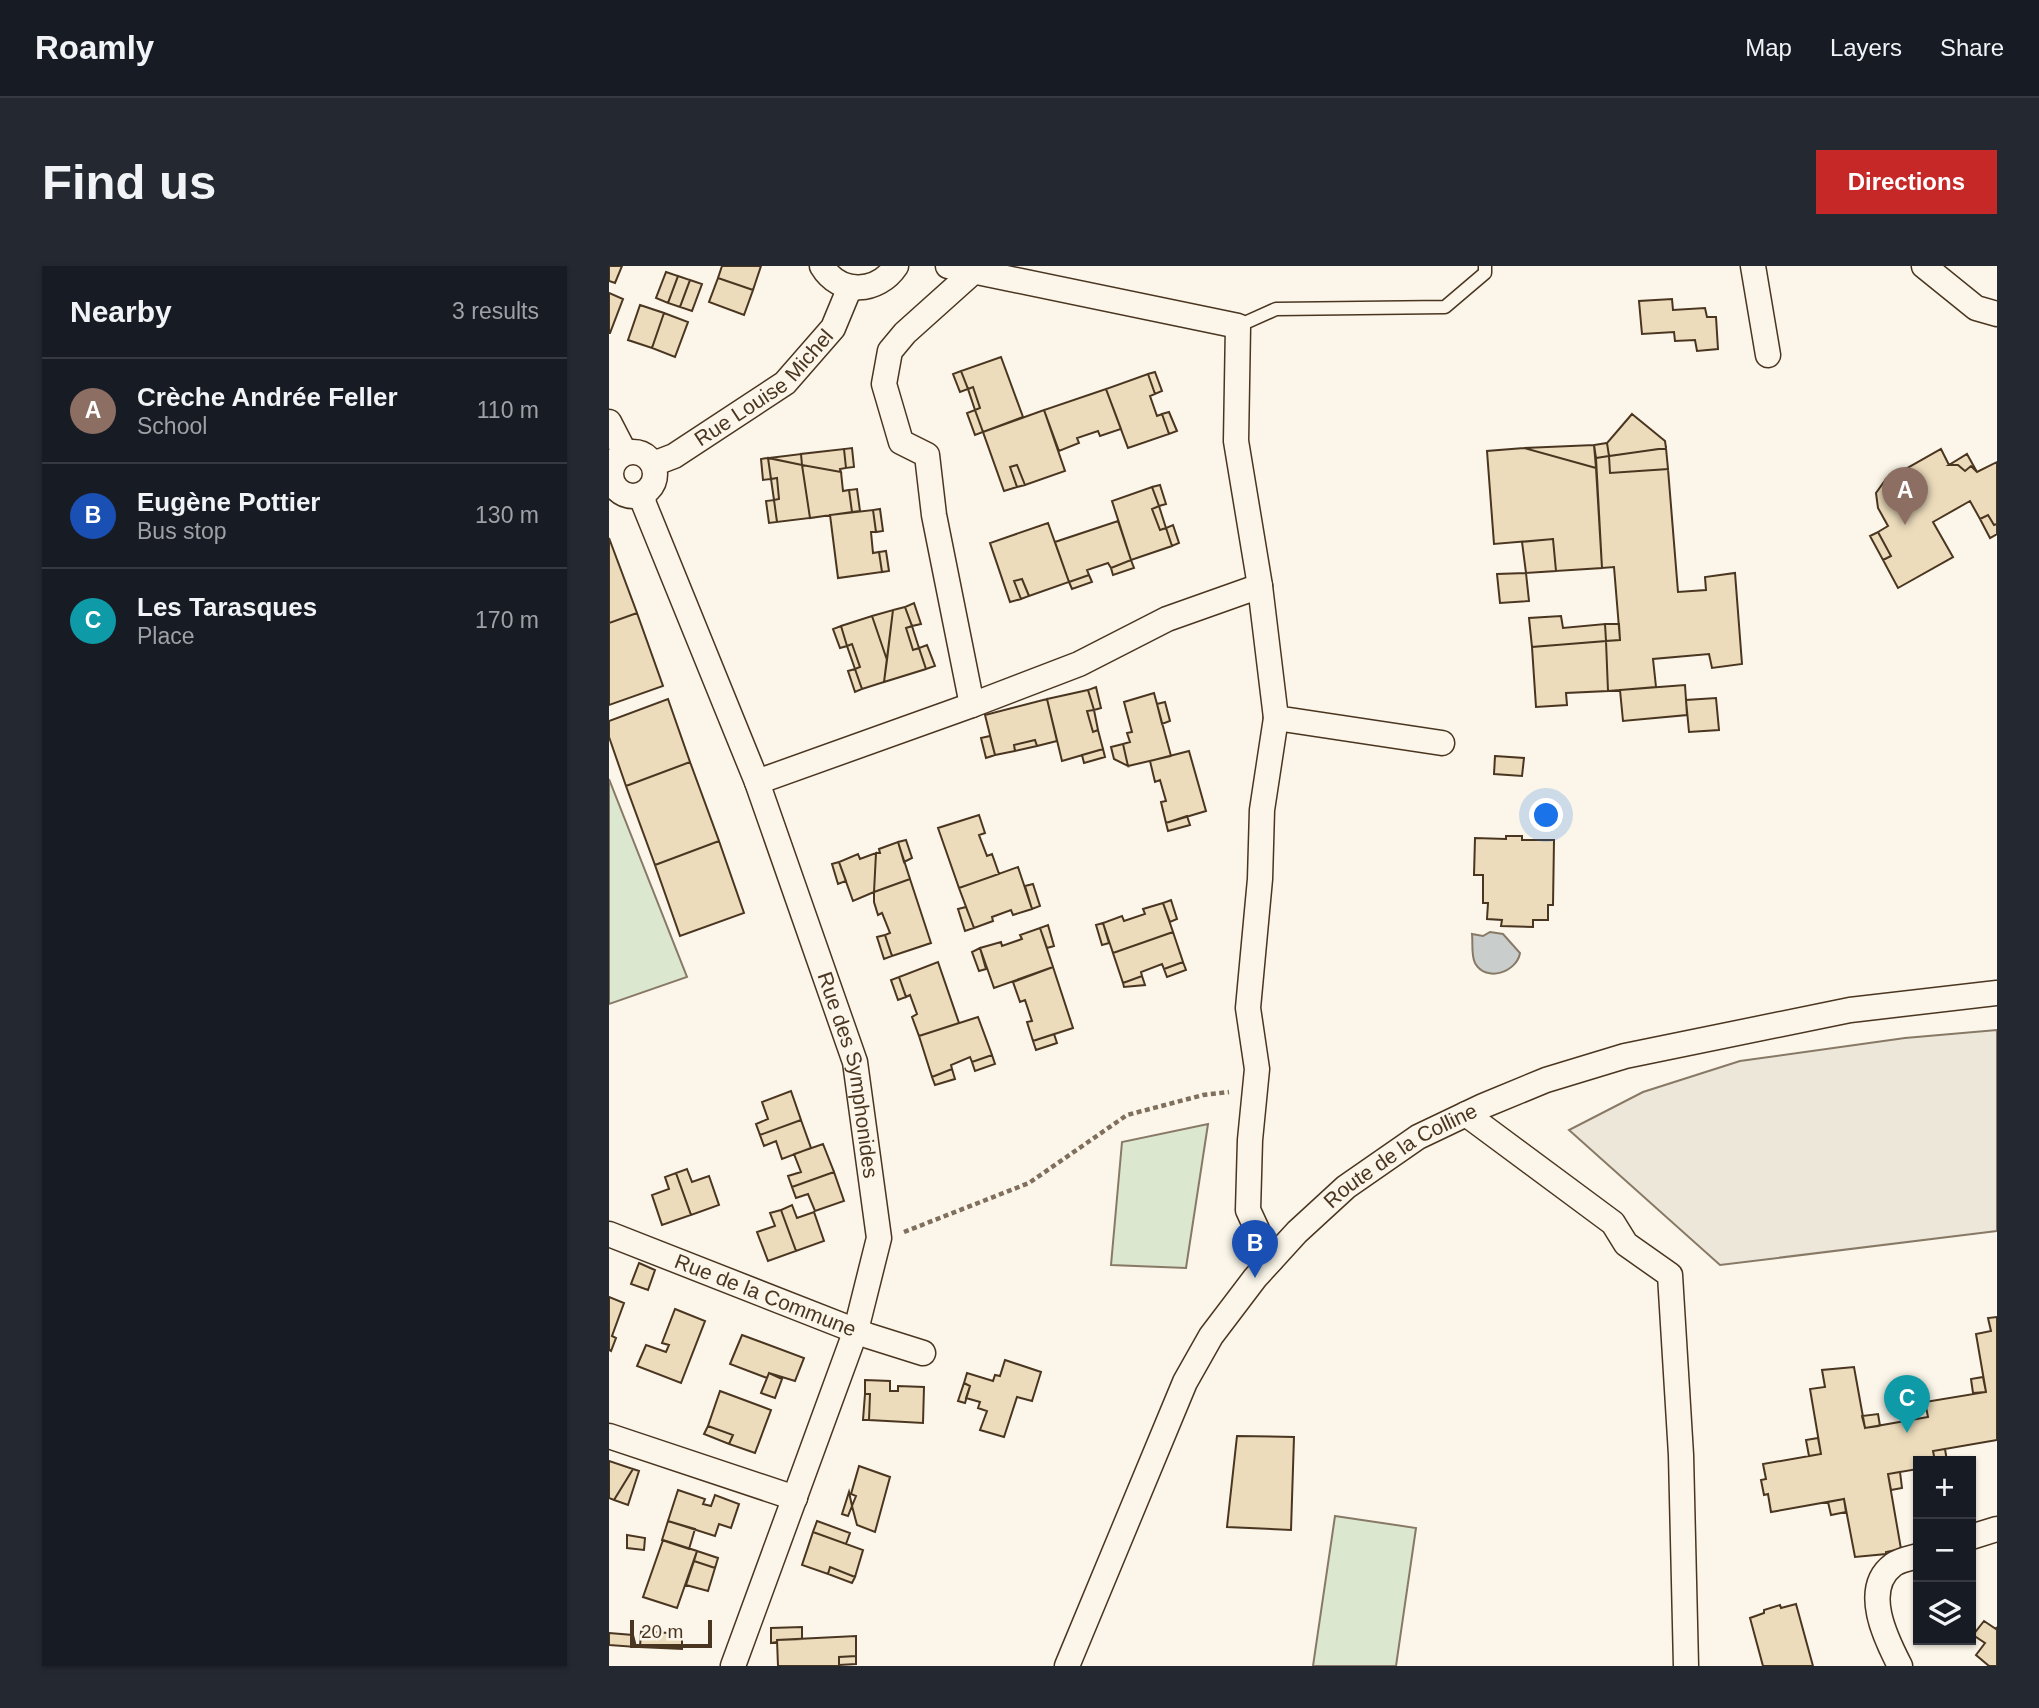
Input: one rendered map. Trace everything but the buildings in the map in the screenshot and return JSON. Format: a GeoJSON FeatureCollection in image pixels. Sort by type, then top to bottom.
{"type":"FeatureCollection","features":[{"type":"Feature","properties":{"kind":"street"},"geometry":{"type":"LineString","coordinates":[[822,266],[837,282],[863,288],[876,285],[887,278],[896,266]]}},
{"type":"Feature","properties":{"kind":"street"},"geometry":{"type":"LineString","coordinates":[[948,266],[1238,326],[1236,441],[1260,586],[1276,718],[1262,810],[1260,879],[1248,1008],[1257,1069],[1250,1140],[1248,1210],[1271,1260]]}},
{"type":"Feature","properties":{"kind":"street"},"geometry":{"type":"LineString","coordinates":[[1753,266],[1768,355]]}},
{"type":"Feature","properties":{"kind":"street"},"geometry":{"type":"LineString","coordinates":[[1924,266],[1976,308],[1997,314]]}},
{"type":"Feature","properties":{"kind":"street"},"geometry":{"type":"LineString","coordinates":[[972,705],[934,515],[927,455],[901,442],[884,384],[890,351],[905,333],[973,272]]}},
{"type":"Feature","properties":{"kind":"street","name":"Rue Louise Michel"},"geometry":{"type":"LineString","coordinates":[[653,464],[674,456],[785,383],[833,328],[850,287]]}},
{"type":"Feature","properties":{"kind":"street"},"geometry":{"type":"LineString","coordinates":[[609,422],[625,453]]}},
{"type":"Feature","properties":{"kind":"street"},"geometry":{"type":"LineString","coordinates":[[632,452],[645,454],[653,464],[656,471],[653,485],[643,494],[628,495],[612,488],[612,467],[619,456],[632,452]]}},
{"type":"Feature","properties":{"kind":"street","name":"Rue des Symphonides"},"geometry":{"type":"LineString","coordinates":[[643,494],[644,504],[757,782],[855,1062],[879,1238],[856,1330],[733,1666]]}},
{"type":"Feature","properties":{"kind":"street"},"geometry":{"type":"LineString","coordinates":[[757,782],[1079,664],[1167,618],[1260,586]]}},
{"type":"Feature","properties":{"kind":"street"},"geometry":{"type":"LineString","coordinates":[[1276,718],[1442,743]]}},
{"type":"Feature","properties":{"kind":"street","name":"Route de la Colline"},"geometry":{"type":"LineString","coordinates":[[1067,1666],[1185,1382],[1211,1336],[1271,1260],[1297,1232],[1346,1188],[1418,1137],[1466,1114],[1546,1080],[1626,1056],[1850,1010],[1997,993]]}},
{"type":"Feature","properties":{"kind":"street"},"geometry":{"type":"LineString","coordinates":[[1466,1114],[1613,1223],[1626,1244],[1670,1275],[1681,1455],[1686,1666]]}},
{"type":"Feature","properties":{"kind":"street","name":"Rue de la Commune"},"geometry":{"type":"LineString","coordinates":[[609,1234],[856,1330],[923,1353]]}},
{"type":"Feature","properties":{"kind":"street"},"geometry":{"type":"LineString","coordinates":[[609,1436],[795,1498]]}},
{"type":"Feature","properties":{"kind":"street"},"geometry":{"type":"LineString","coordinates":[[1976,1535],[1997,1529]]}},
{"type":"Feature","properties":{"kind":"street"},"geometry":{"type":"LineString","coordinates":[[1900,1666],[1883,1632],[1878,1598],[1880,1580],[1893,1564],[1913,1558]]}},
{"type":"Feature","properties":{"kind":"lane"},"geometry":{"type":"LineString","coordinates":[[1238,326],[1276,309],[1445,307],[1485,273],[1485,266]]}},
{"type":"Feature","properties":{"kind":"path"},"geometry":{"type":"LineString","coordinates":[[879,1238],[917,1229],[1029,1183],[1127,1115],[1203,1095],[1255,1090]]}},
{"type":"Feature","properties":{"kind":"green space"},"geometry":{"type":"Polygon","coordinates":[[[609,779],[687,977],[609,1004],[609,779]]]}},
{"type":"Feature","properties":{"kind":"green space"},"geometry":{"type":"Polygon","coordinates":[[[1208,1124],[1186,1268],[1111,1265],[1122,1142],[1208,1124]]]}},
{"type":"Feature","properties":{"kind":"green space"},"geometry":{"type":"Polygon","coordinates":[[[1335,1516],[1416,1528],[1396,1666],[1313,1666],[1335,1516]]]}},
{"type":"Feature","properties":{"kind":"shaded area"},"geometry":{"type":"Polygon","coordinates":[[[1490,932],[1503,934],[1520,953],[1518,960],[1501,973],[1486,973],[1474,960],[1472,934],[1483,936],[1490,932]]]}},
{"type":"Feature","properties":{"kind":"shaded area"},"geometry":{"type":"Polygon","coordinates":[[[1997,1030],[1997,1231],[1720,1265],[1569,1130],[1643,1092],[1740,1061],[1905,1038],[1997,1030]]]}},
{"type":"Feature","properties":{"kind":"place","name":"Crèche Andrée Feller"},"geometry":{"type":"Point","coordinates":[1905,525]}},
{"type":"Feature","properties":{"kind":"place","name":"Eugène Pottier"},"geometry":{"type":"Point","coordinates":[1255,1278]}},
{"type":"Feature","properties":{"kind":"place","name":"Les Tarasques"},"geometry":{"type":"Point","coordinates":[1907,1433]}}]}
